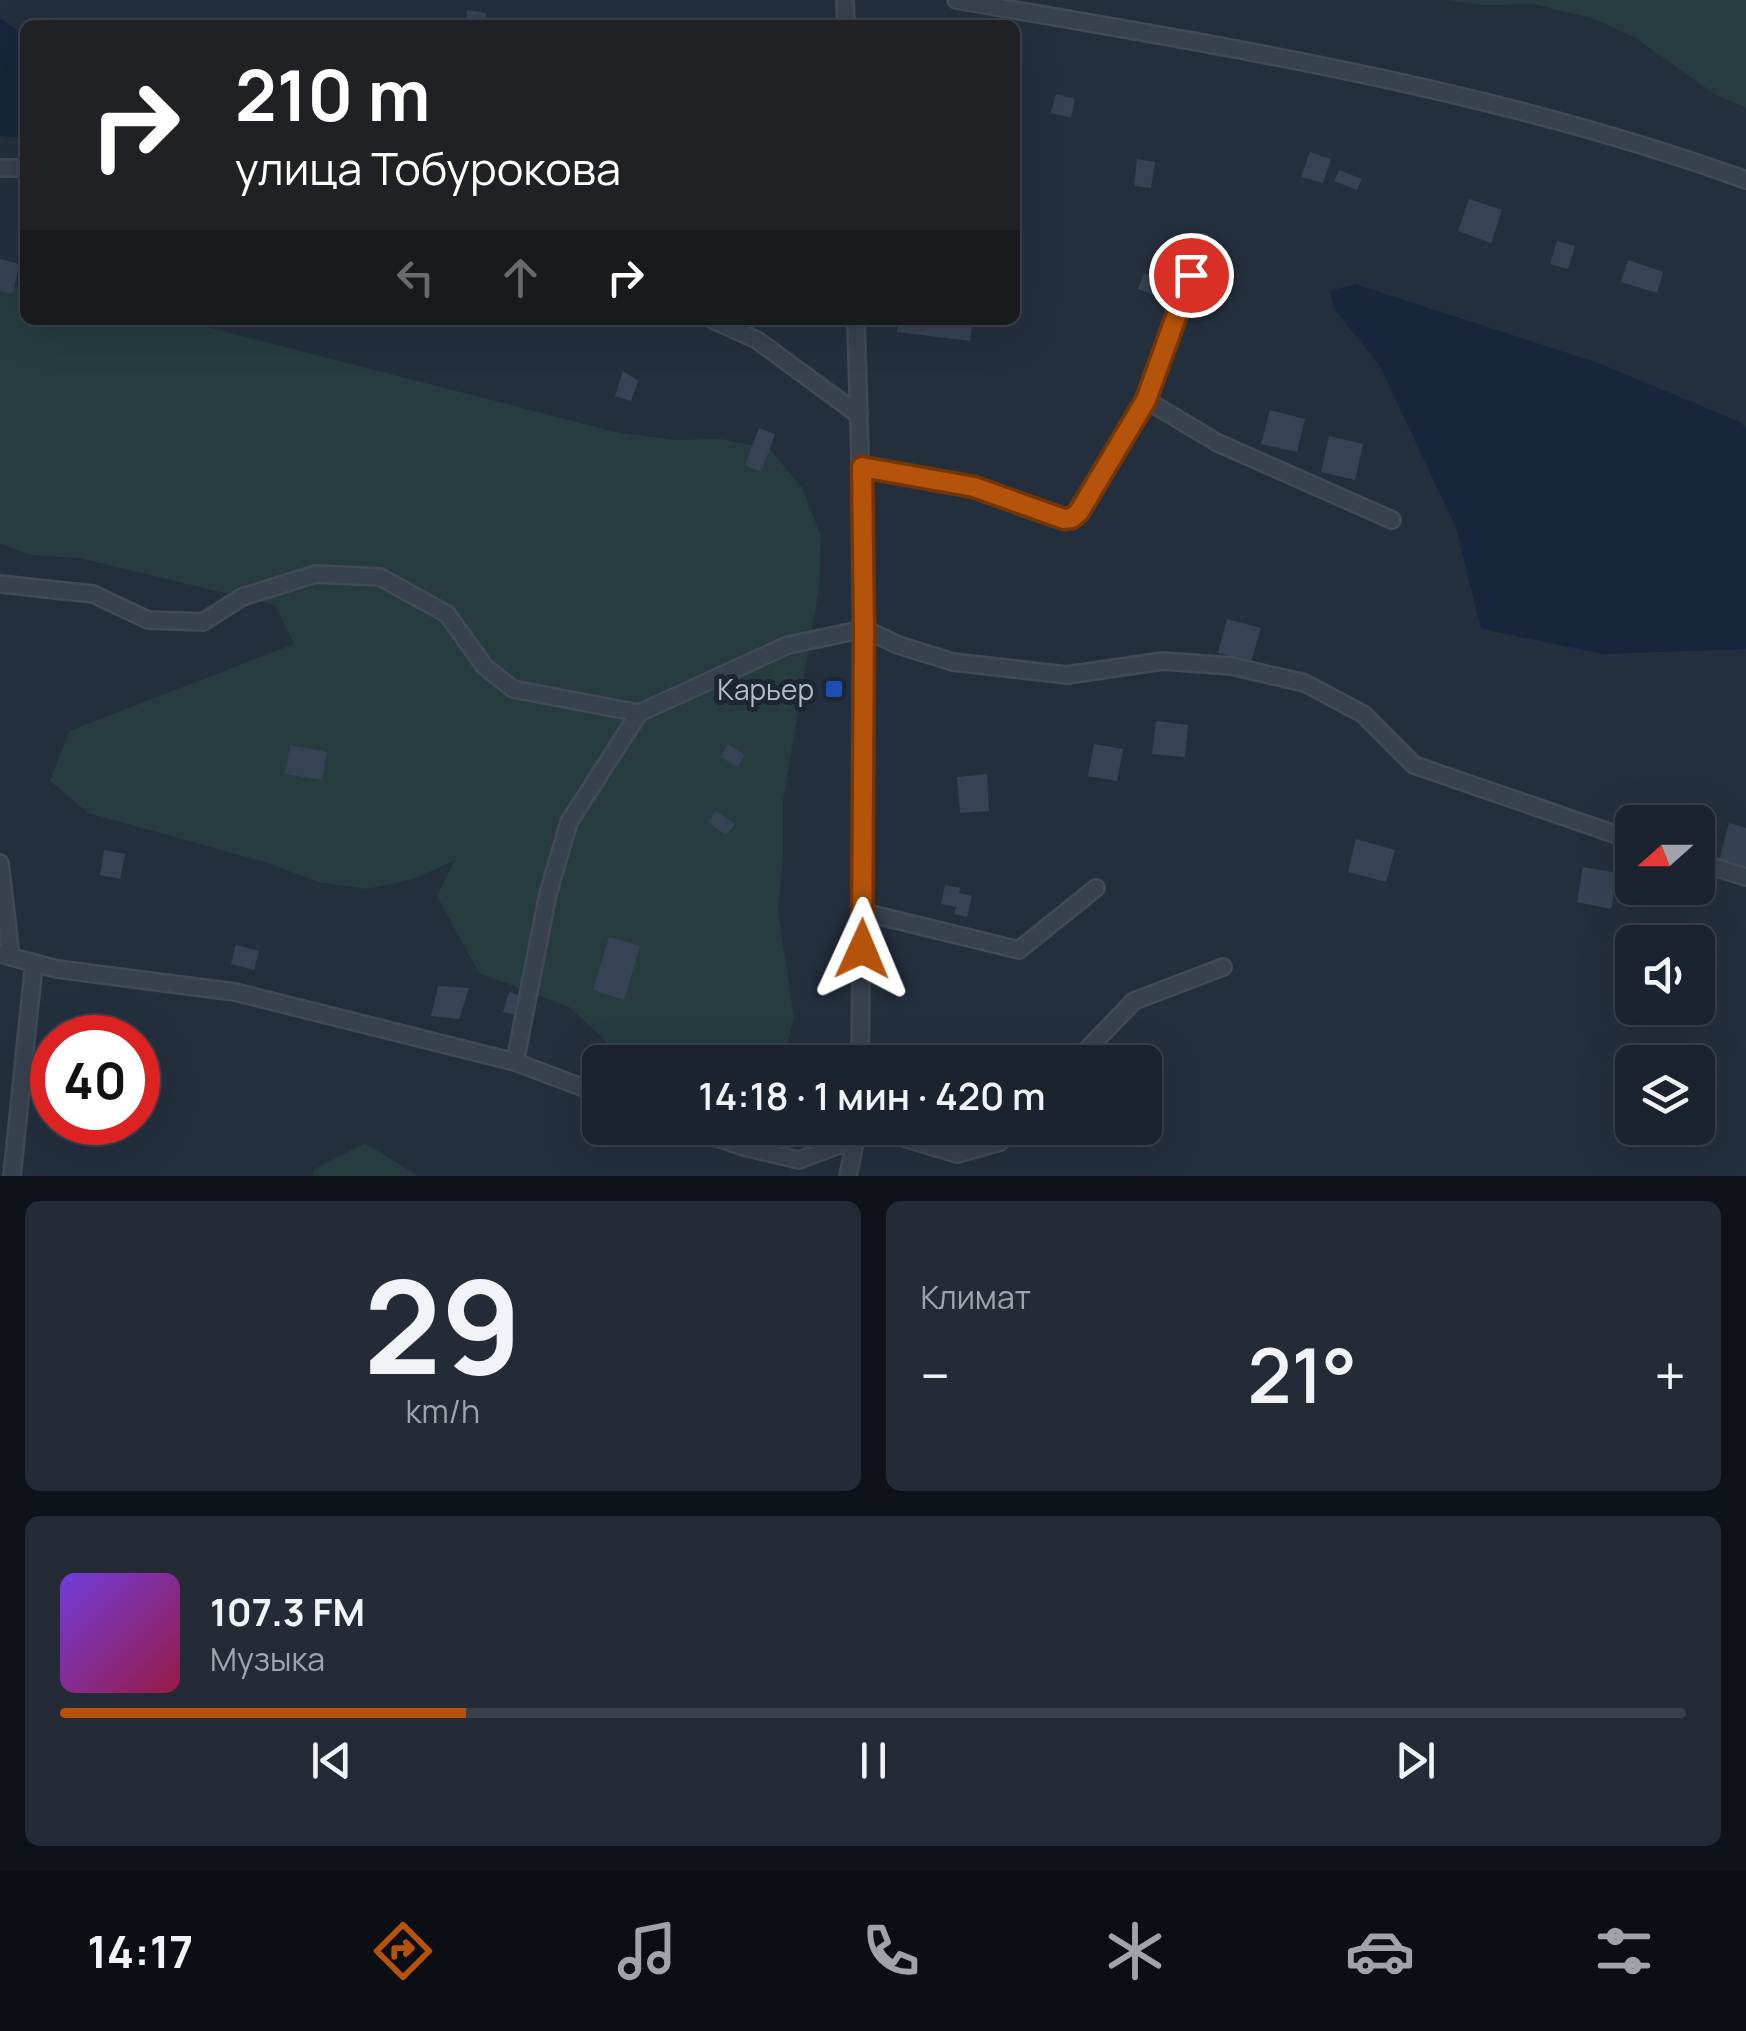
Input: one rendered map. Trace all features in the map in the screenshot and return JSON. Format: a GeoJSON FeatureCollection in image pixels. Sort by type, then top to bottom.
{"type":"FeatureCollection","features":[{"type":"Feature","properties":{"kind":"street"},"geometry":{"type":"LineString","coordinates":[[956,0],[1212,44],[1503,104],[1746,180]]}},
{"type":"Feature","properties":{"kind":"street"},"geometry":{"type":"LineString","coordinates":[[862,467],[974,487],[1048,514],[1072,518],[1146,400],[1202,244]]}},
{"type":"Feature","properties":{"kind":"street"},"geometry":{"type":"LineString","coordinates":[[724,325],[758,340],[860,415]]}},
{"type":"Feature","properties":{"kind":"street"},"geometry":{"type":"LineString","coordinates":[[856,325],[864,629],[860,1045]]}},
{"type":"Feature","properties":{"kind":"street"},"geometry":{"type":"LineString","coordinates":[[1146,400],[1218,443],[1392,520]]}},
{"type":"Feature","properties":{"kind":"street"},"geometry":{"type":"LineString","coordinates":[[0,584],[93,594],[148,620],[202,622],[242,598],[316,574],[380,577],[447,614],[485,666],[513,689],[639,713]]}},
{"type":"Feature","properties":{"kind":"street"},"geometry":{"type":"LineString","coordinates":[[514,1062],[548,894],[569,822],[639,713],[788,644],[864,629],[898,645],[953,662],[1068,675],[1164,661],[1231,666],[1305,683],[1363,714],[1414,766],[1615,834]]}},
{"type":"Feature","properties":{"kind":"street"},"geometry":{"type":"LineString","coordinates":[[0,863],[5,956],[56,969],[235,992],[514,1062],[582,1087]]}},
{"type":"Feature","properties":{"kind":"street"},"geometry":{"type":"LineString","coordinates":[[1715,867],[1746,877]]}},
{"type":"Feature","properties":{"kind":"street"},"geometry":{"type":"LineString","coordinates":[[863,912],[1019,950],[1096,888]]}},
{"type":"Feature","properties":{"kind":"street"},"geometry":{"type":"LineString","coordinates":[[12,1176],[34,963]]}},
{"type":"Feature","properties":{"kind":"street"},"geometry":{"type":"LineString","coordinates":[[1092,1045],[1134,1000],[1223,966]]}},
{"type":"Feature","properties":{"kind":"street"},"geometry":{"type":"LineString","coordinates":[[739,1145],[800,1160],[832,1145]]}},
{"type":"Feature","properties":{"kind":"street"},"geometry":{"type":"LineString","coordinates":[[848,1176],[858,1145]]}},
{"type":"Feature","properties":{"kind":"street"},"geometry":{"type":"LineString","coordinates":[[920,1145],[957,1154],[989,1145]]}},
{"type":"Feature","properties":{"kind":"green space"},"geometry":{"type":"Polygon","coordinates":[[[1447,0],[1746,0],[1746,108],[1716,95],[1634,37],[1594,19],[1533,4],[1486,5],[1447,0]]]}},
{"type":"Feature","properties":{"kind":"green space"},"geometry":{"type":"Polygon","coordinates":[[[0,283],[20,287],[20,325],[199,325],[616,432],[674,440],[720,439],[770,449],[802,488],[821,536],[819,588],[783,801],[778,910],[794,1018],[787,1045],[608,1045],[569,1007],[479,973],[437,896],[455,860],[414,879],[367,889],[318,882],[268,863],[88,813],[50,781],[69,731],[294,644],[275,605],[79,558],[31,555],[0,543],[0,283]]]}},
{"type":"Feature","properties":{"kind":"green space"},"geometry":{"type":"Polygon","coordinates":[[[365,1143],[418,1176],[313,1176],[313,1170],[365,1143]]]}},
{"type":"Feature","properties":{"kind":"water"},"geometry":{"type":"Polygon","coordinates":[[[0,18],[20,32],[20,138],[0,136],[0,18]]]}},
{"type":"Feature","properties":{"kind":"water"},"geometry":{"type":"Polygon","coordinates":[[[1355,284],[1598,363],[1740,422],[1746,428],[1746,649],[1603,654],[1481,629],[1456,528],[1380,366],[1334,309],[1330,291],[1355,284]]]}},
{"type":"Feature","properties":{"kind":"building"},"geometry":{"type":"Polygon","coordinates":[[[467,10],[486,13],[485,20],[466,20],[467,10]]]}},
{"type":"Feature","properties":{"kind":"building"},"geometry":{"type":"Polygon","coordinates":[[[1056,94],[1075,99],[1071,118],[1051,113],[1056,94]]]}},
{"type":"Feature","properties":{"kind":"building"},"geometry":{"type":"Polygon","coordinates":[[[1310,152],[1331,159],[1323,183],[1301,177],[1310,152]]]}},
{"type":"Feature","properties":{"kind":"building"},"geometry":{"type":"Polygon","coordinates":[[[1137,159],[1155,162],[1151,188],[1134,186],[1137,159]]]}},
{"type":"Feature","properties":{"kind":"building"},"geometry":{"type":"Polygon","coordinates":[[[1339,170],[1362,179],[1357,190],[1334,181],[1339,170]]]}},
{"type":"Feature","properties":{"kind":"building"},"geometry":{"type":"Polygon","coordinates":[[[1469,199],[1502,210],[1491,243],[1458,231],[1469,199]]]}},
{"type":"Feature","properties":{"kind":"building"},"geometry":{"type":"Polygon","coordinates":[[[1557,241],[1575,246],[1568,269],[1550,264],[1557,241]]]}},
{"type":"Feature","properties":{"kind":"building"},"geometry":{"type":"Polygon","coordinates":[[[0,259],[19,264],[13,294],[0,291],[0,259]]]}},
{"type":"Feature","properties":{"kind":"building"},"geometry":{"type":"Polygon","coordinates":[[[1628,260],[1663,272],[1657,293],[1621,282],[1628,260]]]}},
{"type":"Feature","properties":{"kind":"building"},"geometry":{"type":"Polygon","coordinates":[[[1144,273],[1168,282],[1162,298],[1138,289],[1144,273]]]}},
{"type":"Feature","properties":{"kind":"building"},"geometry":{"type":"Polygon","coordinates":[[[898,325],[972,325],[970,341],[897,332],[898,325]]]}},
{"type":"Feature","properties":{"kind":"building"},"geometry":{"type":"Polygon","coordinates":[[[623,371],[638,381],[631,401],[615,396],[623,371]]]}},
{"type":"Feature","properties":{"kind":"building"},"geometry":{"type":"Polygon","coordinates":[[[1270,410],[1305,419],[1297,452],[1261,444],[1270,410]]]}},
{"type":"Feature","properties":{"kind":"building"},"geometry":{"type":"Polygon","coordinates":[[[759,428],[775,434],[761,472],[745,465],[759,428]]]}},
{"type":"Feature","properties":{"kind":"building"},"geometry":{"type":"Polygon","coordinates":[[[1329,436],[1363,444],[1355,480],[1321,472],[1329,436]]]}},
{"type":"Feature","properties":{"kind":"building"},"geometry":{"type":"Polygon","coordinates":[[[1227,619],[1261,628],[1251,662],[1218,653],[1227,619]]]}},
{"type":"Feature","properties":{"kind":"building"},"geometry":{"type":"Polygon","coordinates":[[[1156,721],[1188,725],[1185,757],[1152,754],[1156,721]]]}},
{"type":"Feature","properties":{"kind":"building"},"geometry":{"type":"Polygon","coordinates":[[[728,744],[745,755],[738,767],[720,757],[728,744]]]}},
{"type":"Feature","properties":{"kind":"building"},"geometry":{"type":"Polygon","coordinates":[[[1094,744],[1123,749],[1117,781],[1088,776],[1094,744]]]}},
{"type":"Feature","properties":{"kind":"building"},"geometry":{"type":"Polygon","coordinates":[[[290,745],[327,752],[322,780],[285,774],[290,745]]]}},
{"type":"Feature","properties":{"kind":"building"},"geometry":{"type":"Polygon","coordinates":[[[987,774],[989,811],[960,813],[957,777],[987,774]]]}},
{"type":"Feature","properties":{"kind":"building"},"geometry":{"type":"Polygon","coordinates":[[[716,811],[735,824],[726,835],[708,822],[716,811]]]}},
{"type":"Feature","properties":{"kind":"building"},"geometry":{"type":"Polygon","coordinates":[[[1729,823],[1746,828],[1746,872],[1718,864],[1729,823]]]}},
{"type":"Feature","properties":{"kind":"building"},"geometry":{"type":"Polygon","coordinates":[[[1356,839],[1395,850],[1386,882],[1348,872],[1356,839]]]}},
{"type":"Feature","properties":{"kind":"building"},"geometry":{"type":"Polygon","coordinates":[[[104,850],[125,854],[120,879],[100,875],[104,850]]]}},
{"type":"Feature","properties":{"kind":"building"},"geometry":{"type":"Polygon","coordinates":[[[1583,867],[1615,872],[1611,909],[1577,902],[1583,867]]]}},
{"type":"Feature","properties":{"kind":"building"},"geometry":{"type":"Polygon","coordinates":[[[945,885],[972,896],[967,917],[954,914],[956,907],[941,904],[945,885]]]}},
{"type":"Feature","properties":{"kind":"building"},"geometry":{"type":"Polygon","coordinates":[[[609,937],[640,946],[624,1000],[593,990],[609,937]]]}},
{"type":"Feature","properties":{"kind":"building"},"geometry":{"type":"Polygon","coordinates":[[[236,945],[259,951],[254,970],[231,964],[236,945]]]}},
{"type":"Feature","properties":{"kind":"building"},"geometry":{"type":"Polygon","coordinates":[[[438,986],[469,988],[459,1019],[431,1016],[438,986]]]}},
{"type":"Feature","properties":{"kind":"building"},"geometry":{"type":"Polygon","coordinates":[[[509,992],[526,997],[521,1016],[503,1012],[509,992]]]}},
{"type":"Feature","properties":{"kind":"place","name":"Карьер"},"geometry":{"type":"Point","coordinates":[834,689]}},
{"type":"Feature","properties":{"kind":"route"},"geometry":{"type":"LineString","coordinates":[[862,949],[862,467],[974,487],[1064,519],[1072,518],[1146,400],[1191,275]]}}]}
